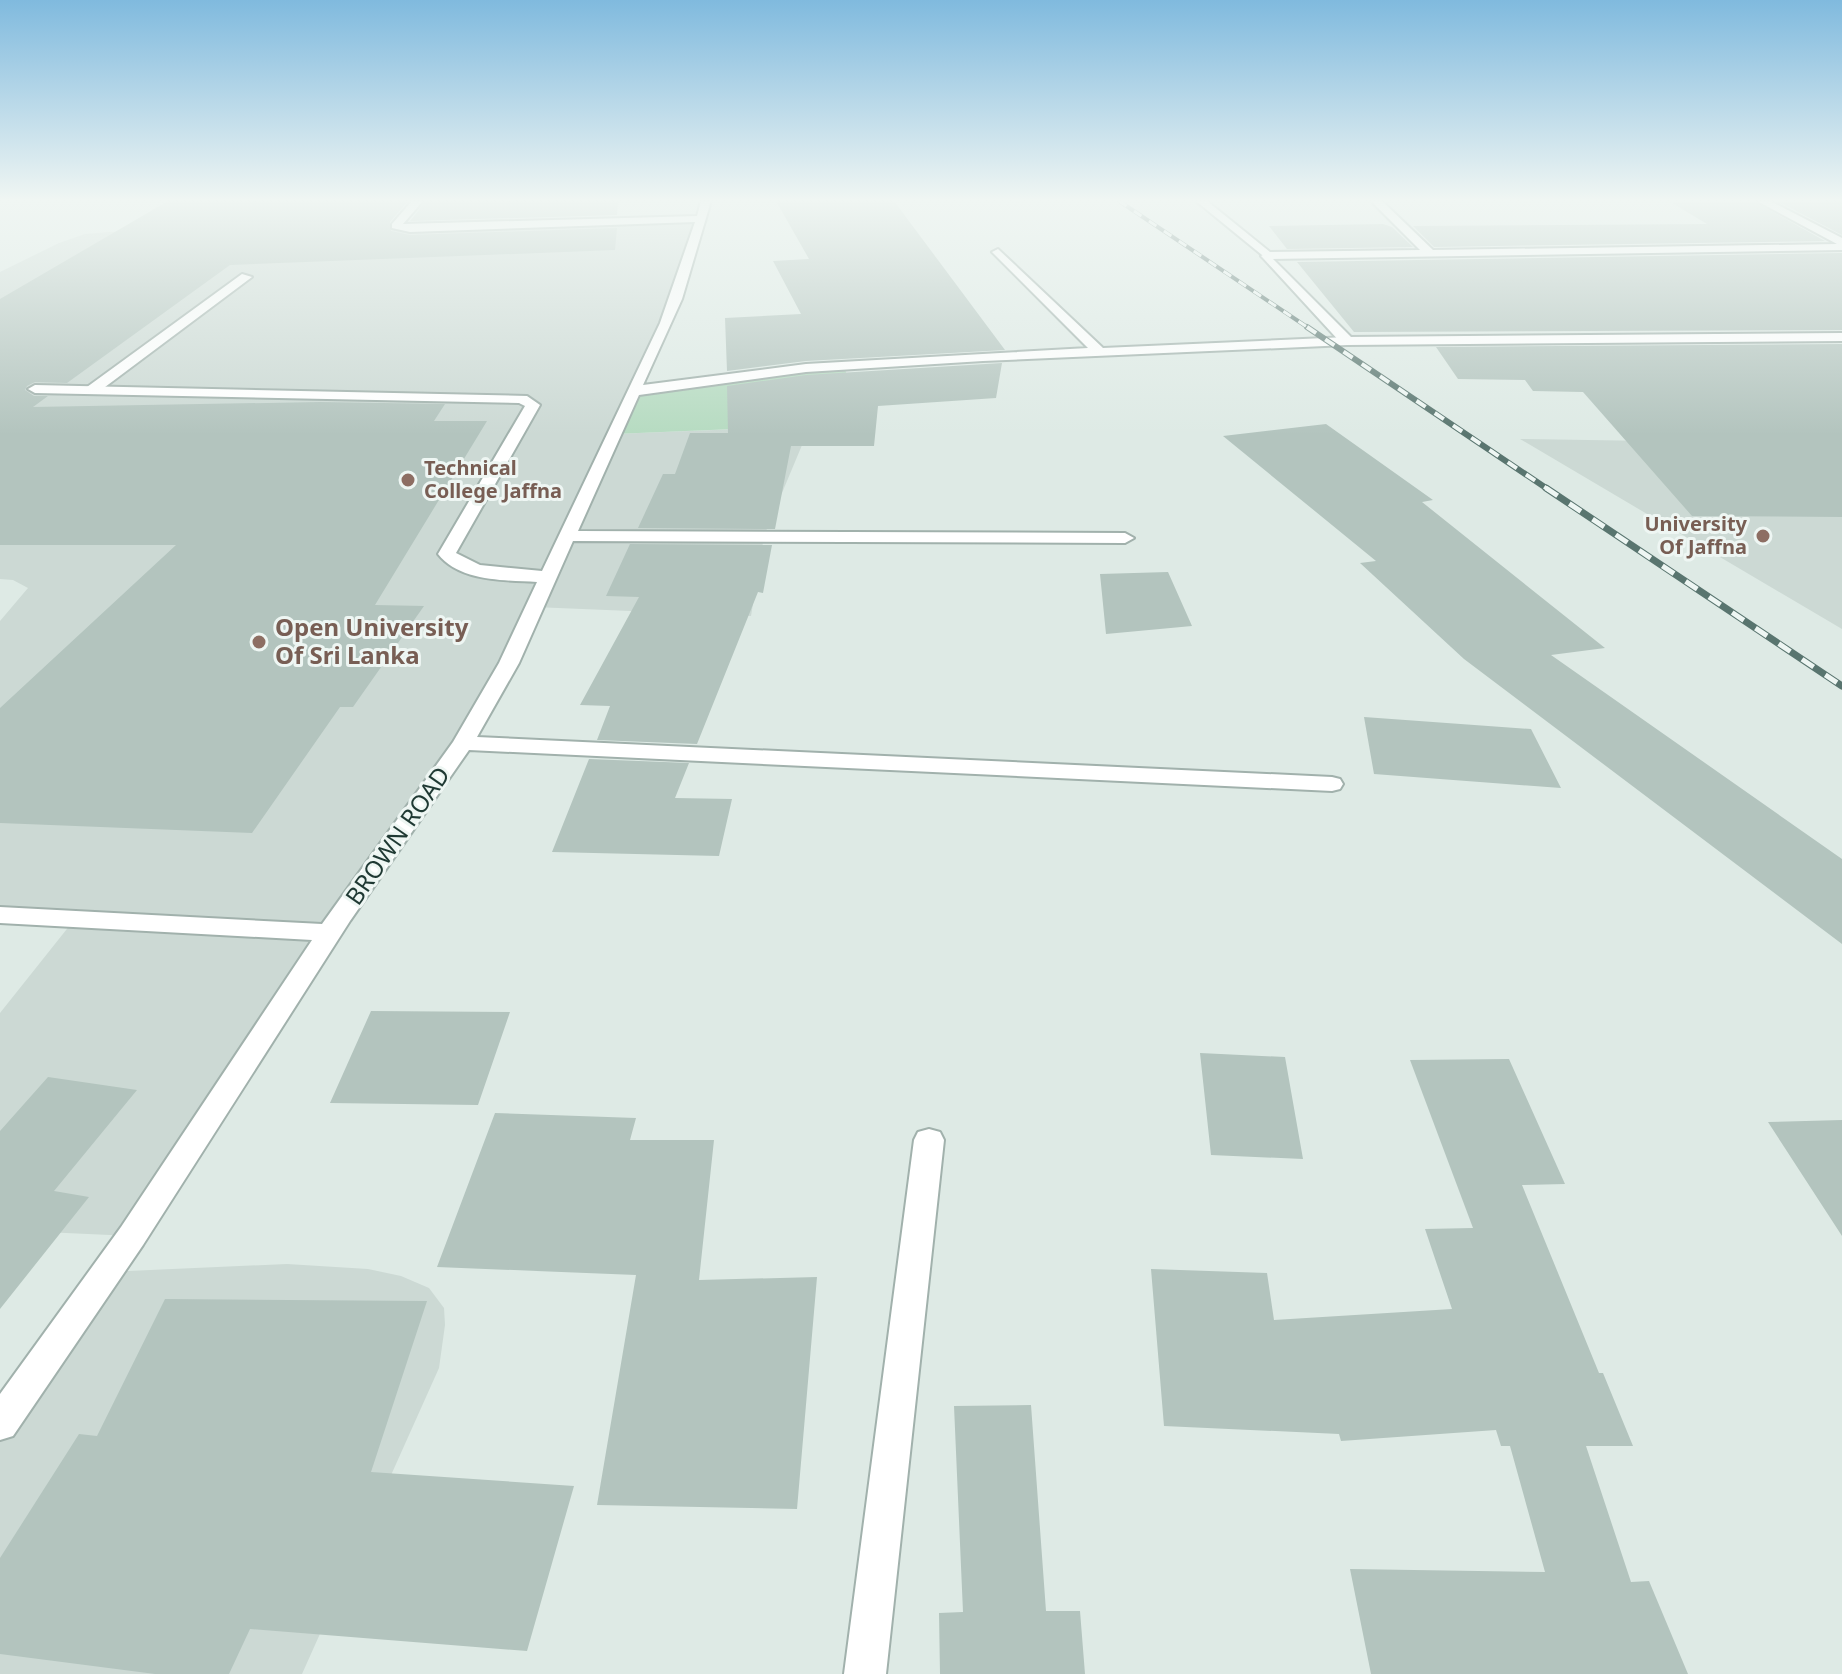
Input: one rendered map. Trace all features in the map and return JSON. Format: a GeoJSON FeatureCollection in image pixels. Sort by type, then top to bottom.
{"type":"FeatureCollection","features":[{"type":"Feature","properties":{"kind":"street"},"geometry":{"type":"LineString","coordinates":[[92,390],[243,279]]}},
{"type":"Feature","properties":{"kind":"street","name":"BROWN ROAD"},"geometry":{"type":"LineString","coordinates":[[0,1424],[132,1236],[331,933],[463,743],[509,663],[633,391],[652,358],[679,279]]}},
{"type":"Feature","properties":{"kind":"street"},"geometry":{"type":"LineString","coordinates":[[1026,279],[1102,354]]}},
{"type":"Feature","properties":{"kind":"street"},"geometry":{"type":"LineString","coordinates":[[1289,279],[1347,341]]}},
{"type":"Feature","properties":{"kind":"street"},"geometry":{"type":"LineString","coordinates":[[633,391],[806,368],[983,357],[1347,341],[1842,337]]}},
{"type":"Feature","properties":{"kind":"street"},"geometry":{"type":"LineString","coordinates":[[35,389],[522,399],[533,405],[447,554],[454,563],[468,568],[548,577]]}},
{"type":"Feature","properties":{"kind":"street"},"geometry":{"type":"LineString","coordinates":[[567,536],[1125,538]]}},
{"type":"Feature","properties":{"kind":"street"},"geometry":{"type":"LineString","coordinates":[[463,743],[1332,784]]}},
{"type":"Feature","properties":{"kind":"street"},"geometry":{"type":"LineString","coordinates":[[0,915],[331,933]]}},
{"type":"Feature","properties":{"kind":"street"},"geometry":{"type":"LineString","coordinates":[[865,1674],[929,1140]]}},
{"type":"Feature","properties":{"kind":"shaded area"},"geometry":{"type":"Polygon","coordinates":[[[0,279],[680,279],[615,434],[810,426],[764,536],[751,616],[534,607],[509,663],[132,1236],[0,1230],[0,1013],[82,910],[0,906],[0,621],[28,588],[13,580],[0,579],[0,279]]]}},
{"type":"Feature","properties":{"kind":"shaded area","name":"University Of Jaffna"},"geometry":{"type":"Polygon","coordinates":[[[1520,439],[1842,444],[1842,629],[1520,439]]]}},
{"type":"Feature","properties":{"kind":"shaded area"},"geometry":{"type":"Polygon","coordinates":[[[287,1264],[368,1269],[401,1276],[429,1288],[444,1308],[445,1325],[439,1368],[302,1674],[0,1674],[0,1424],[106,1272],[287,1264]]]}},
{"type":"Feature","properties":{"kind":"green space"},"geometry":{"type":"Polygon","coordinates":[[[844,366],[852,392],[826,425],[614,434],[633,391],[844,366]]]}},
{"type":"Feature","properties":{"kind":"building"},"geometry":{"type":"Polygon","coordinates":[[[34,279],[210,279],[67,383],[35,382],[27,386],[25,390],[34,396],[48,396],[33,407],[320,402],[445,404],[434,421],[487,421],[375,605],[424,606],[353,707],[340,707],[252,833],[0,823],[0,708],[176,545],[0,545],[0,299],[34,279]]]}},
{"type":"Feature","properties":{"kind":"building"},"geometry":{"type":"Polygon","coordinates":[[[783,279],[952,279],[1005,350],[806,361],[727,371],[725,318],[801,314],[783,279]]]}},
{"type":"Feature","properties":{"kind":"building"},"geometry":{"type":"Polygon","coordinates":[[[1311,279],[1842,279],[1842,330],[1354,332],[1311,279]]]}},
{"type":"Feature","properties":{"kind":"building"},"geometry":{"type":"Polygon","coordinates":[[[1842,344],[1842,517],[1692,516],[1583,392],[1533,391],[1525,380],[1458,379],[1436,347],[1842,344]]]}},
{"type":"Feature","properties":{"kind":"building"},"geometry":{"type":"Polygon","coordinates":[[[1002,363],[996,398],[878,406],[874,446],[791,446],[775,529],[638,528],[663,474],[675,474],[690,433],[728,433],[727,386],[806,375],[1002,363]]]}},
{"type":"Feature","properties":{"kind":"building"},"geometry":{"type":"Polygon","coordinates":[[[1326,424],[1433,500],[1422,502],[1605,648],[1551,655],[1842,859],[1842,944],[1464,659],[1360,563],[1376,561],[1223,436],[1326,424]]]}},
{"type":"Feature","properties":{"kind":"building"},"geometry":{"type":"Polygon","coordinates":[[[630,544],[772,545],[763,593],[758,592],[697,744],[597,740],[610,706],[580,705],[639,597],[606,596],[630,544]]]}},
{"type":"Feature","properties":{"kind":"building"},"geometry":{"type":"Polygon","coordinates":[[[1168,572],[1192,626],[1106,634],[1100,574],[1168,572]]]}},
{"type":"Feature","properties":{"kind":"building"},"geometry":{"type":"Polygon","coordinates":[[[1364,717],[1531,729],[1561,788],[1374,774],[1364,717]]]}},
{"type":"Feature","properties":{"kind":"building"},"geometry":{"type":"Polygon","coordinates":[[[589,759],[689,763],[675,798],[732,799],[719,856],[552,852],[589,759]]]}},
{"type":"Feature","properties":{"kind":"building"},"geometry":{"type":"Polygon","coordinates":[[[371,1011],[510,1012],[478,1105],[330,1103],[371,1011]]]}},
{"type":"Feature","properties":{"kind":"building"},"geometry":{"type":"Polygon","coordinates":[[[1200,1053],[1285,1057],[1303,1159],[1211,1155],[1200,1053]]]}},
{"type":"Feature","properties":{"kind":"building"},"geometry":{"type":"Polygon","coordinates":[[[1509,1059],[1565,1184],[1522,1185],[1599,1373],[1603,1373],[1633,1446],[1586,1446],[1631,1582],[1649,1581],[1688,1674],[1371,1674],[1350,1569],[1545,1572],[1510,1446],[1501,1446],[1496,1430],[1341,1441],[1339,1434],[1164,1426],[1151,1269],[1267,1273],[1274,1320],[1452,1309],[1425,1229],[1473,1228],[1410,1060],[1509,1059]]]}},
{"type":"Feature","properties":{"kind":"building"},"geometry":{"type":"Polygon","coordinates":[[[48,1077],[137,1090],[54,1191],[89,1197],[0,1309],[0,1131],[48,1077]]]}},
{"type":"Feature","properties":{"kind":"building"},"geometry":{"type":"Polygon","coordinates":[[[495,1113],[636,1118],[630,1140],[714,1140],[699,1280],[817,1277],[797,1509],[597,1505],[636,1275],[437,1267],[495,1113]]]}},
{"type":"Feature","properties":{"kind":"building"},"geometry":{"type":"Polygon","coordinates":[[[1842,1120],[1842,1236],[1768,1122],[1842,1120]]]}},
{"type":"Feature","properties":{"kind":"building"},"geometry":{"type":"Polygon","coordinates":[[[165,1299],[427,1301],[371,1472],[574,1486],[527,1651],[250,1629],[229,1674],[155,1674],[0,1654],[0,1558],[79,1434],[97,1436],[165,1299]]]}},
{"type":"Feature","properties":{"kind":"building"},"geometry":{"type":"Polygon","coordinates":[[[1031,1405],[1046,1611],[1080,1611],[1085,1674],[940,1674],[939,1613],[963,1612],[954,1406],[1031,1405]]]}},
{"type":"Feature","properties":{"kind":"railway"},"geometry":{"type":"LineString","coordinates":[[1236,279],[1310,329]]}},
{"type":"Feature","properties":{"kind":"railway"},"geometry":{"type":"LineString","coordinates":[[1307,327],[1549,490]]}},
{"type":"Feature","properties":{"kind":"railway"},"geometry":{"type":"LineString","coordinates":[[1546,488],[1842,686]]}},
{"type":"Feature","properties":{"kind":"place","name":"Technical College Jaffna"},"geometry":{"type":"Point","coordinates":[408,480]}},
{"type":"Feature","properties":{"kind":"place","name":"University Of Jaffna"},"geometry":{"type":"Point","coordinates":[1763,536]}},
{"type":"Feature","properties":{"kind":"place","name":"Open University Of Sri Lanka"},"geometry":{"type":"Point","coordinates":[259,642]}}]}
